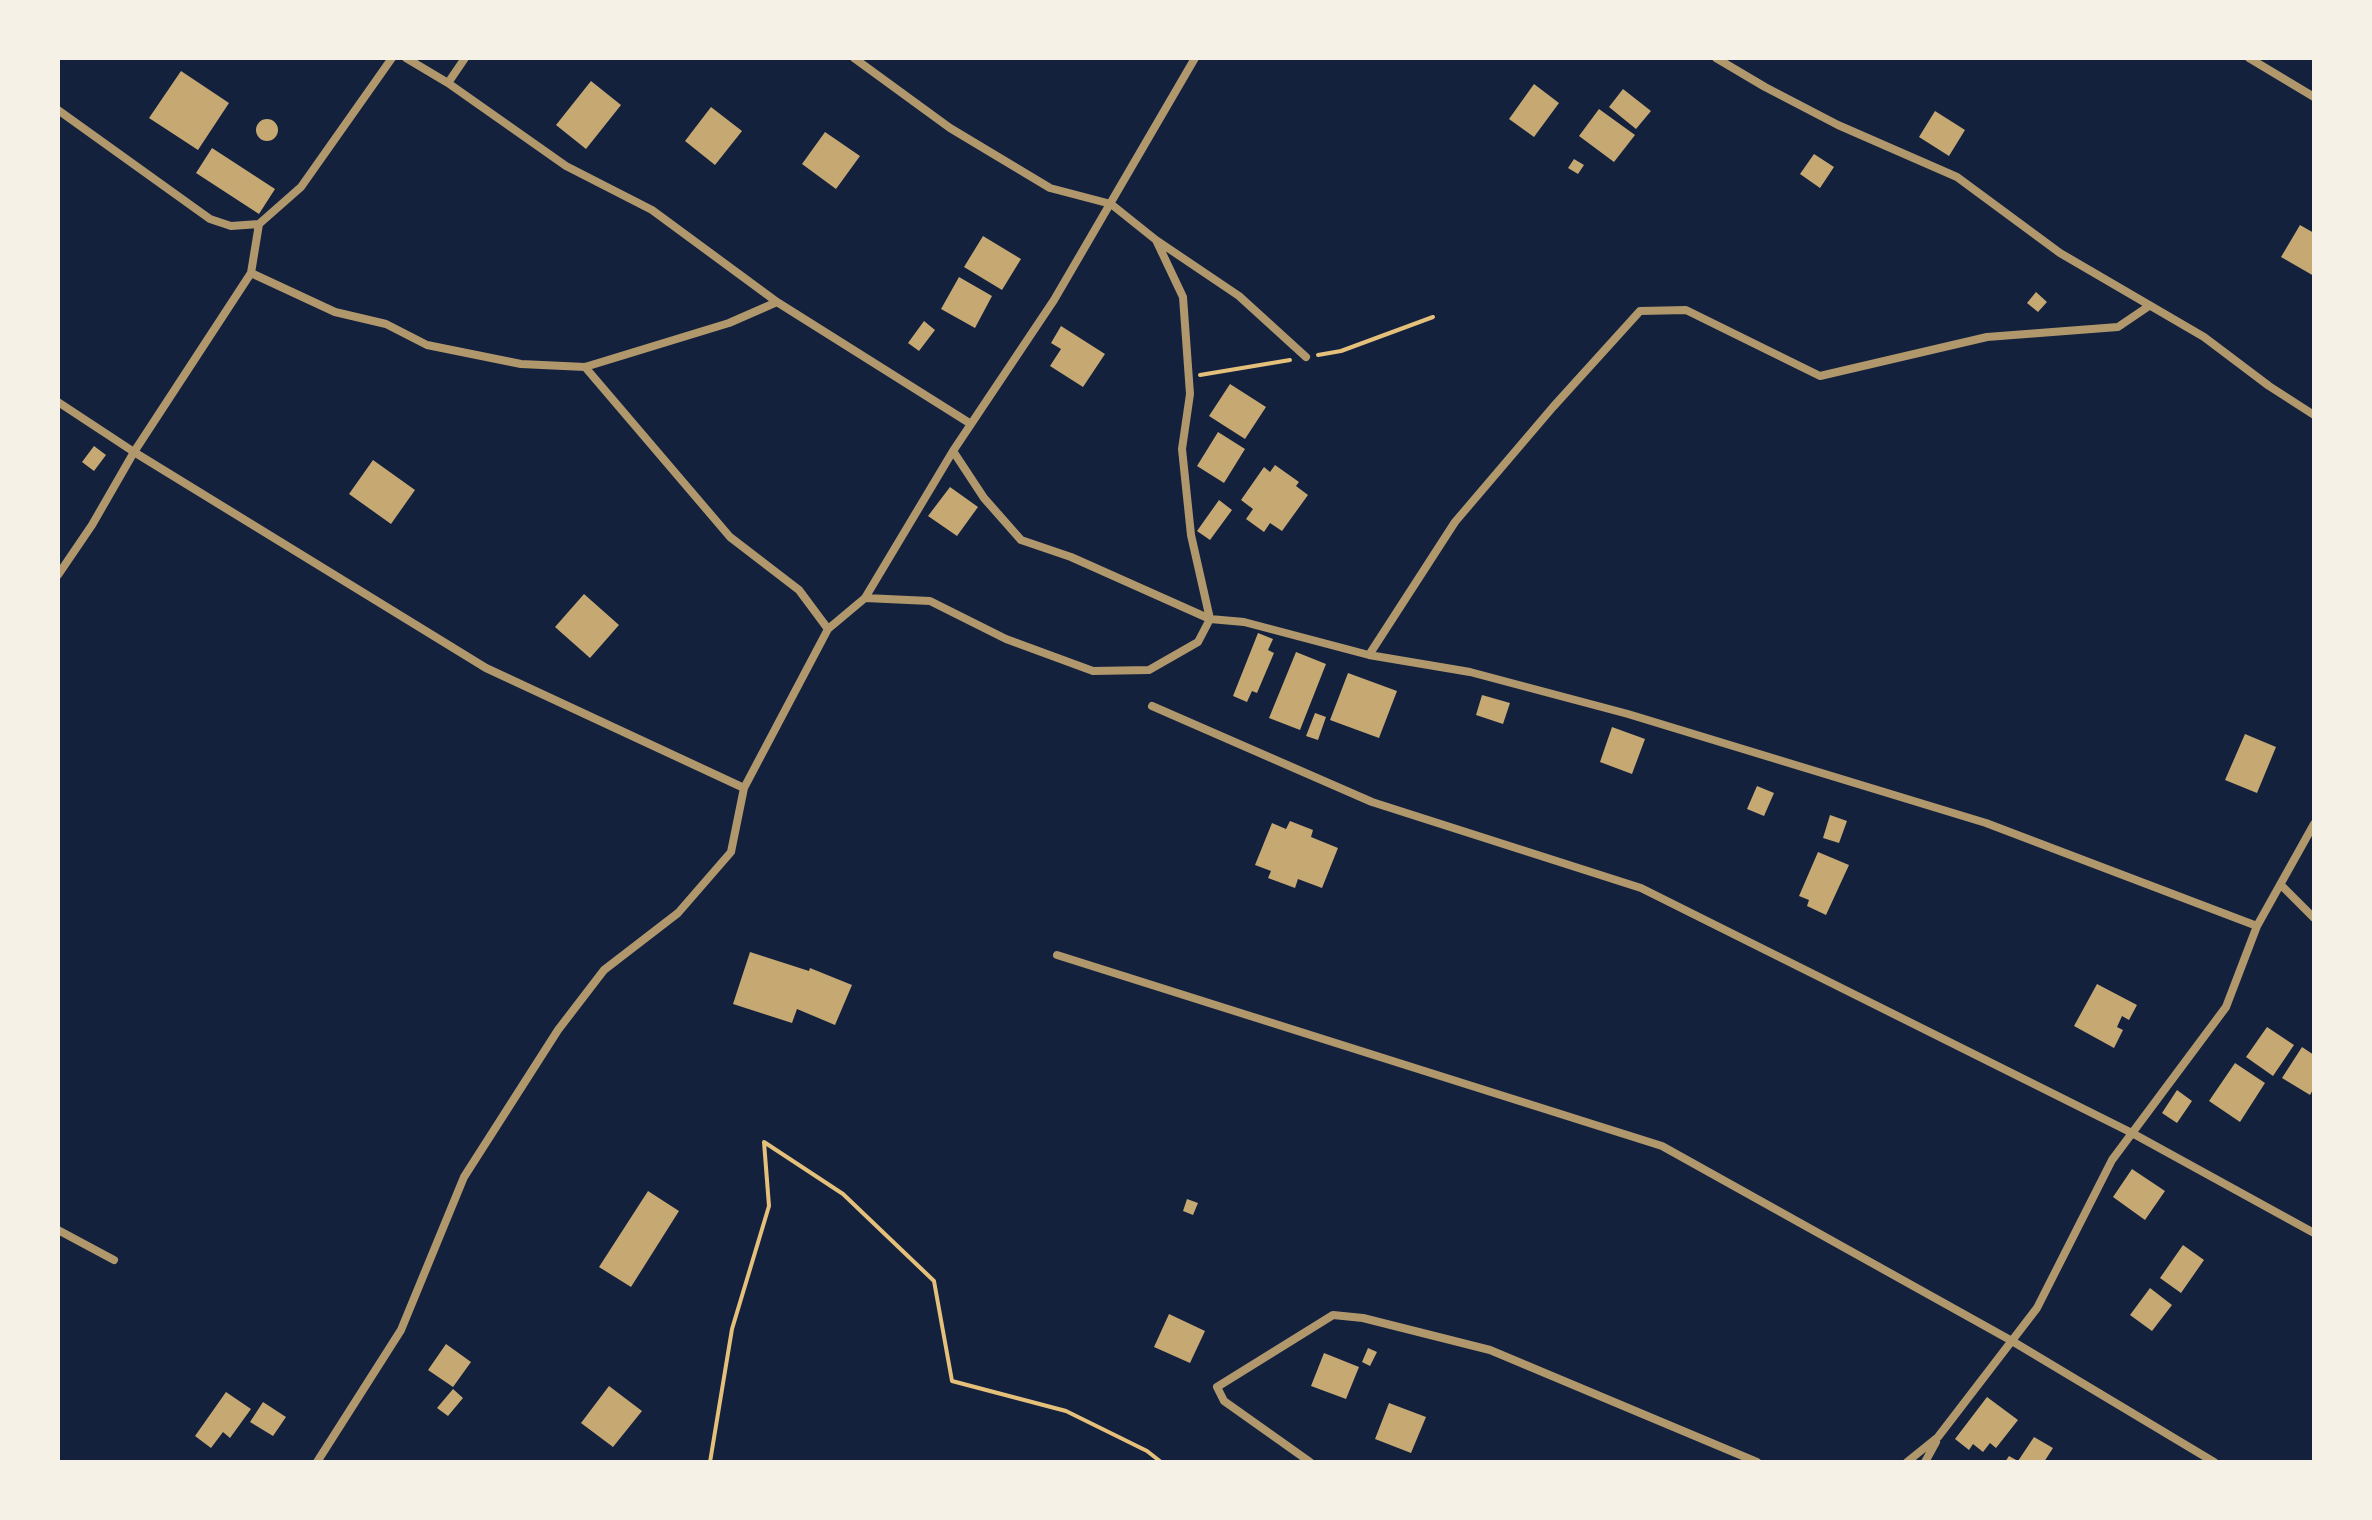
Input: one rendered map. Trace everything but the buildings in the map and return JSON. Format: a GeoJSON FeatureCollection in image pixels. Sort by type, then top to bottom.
{"type":"FeatureCollection","features":[{"type":"Feature","properties":{"kind":"street"},"geometry":{"type":"LineString","coordinates":[[58,110],[210,219],[231,226],[259,224],[301,187],[392,58]]}},
{"type":"Feature","properties":{"kind":"street"},"geometry":{"type":"LineString","coordinates":[[406,58],[448,83],[566,166],[652,210],[777,302],[971,424]]}},
{"type":"Feature","properties":{"kind":"street"},"geometry":{"type":"LineString","coordinates":[[448,83],[465,58]]}},
{"type":"Feature","properties":{"kind":"street"},"geometry":{"type":"LineString","coordinates":[[854,58],[950,128],[1050,188],[1111,204],[1156,240],[1239,296],[1306,357]]}},
{"type":"Feature","properties":{"kind":"street"},"geometry":{"type":"LineString","coordinates":[[317,1462],[401,1330],[464,1177],[558,1030],[604,970],[678,913],[731,852],[744,788],[828,629],[865,598],[953,451],[1054,300],[1195,58]]}},
{"type":"Feature","properties":{"kind":"street"},"geometry":{"type":"LineString","coordinates":[[1716,58],[1838,125],[1957,177],[2060,253],[2204,337],[2314,415]]}},
{"type":"Feature","properties":{"kind":"street"},"geometry":{"type":"LineString","coordinates":[[2249,58],[2314,97]]}},
{"type":"Feature","properties":{"kind":"street"},"geometry":{"type":"LineString","coordinates":[[58,575],[251,273],[259,224]]}},
{"type":"Feature","properties":{"kind":"street"},"geometry":{"type":"LineString","coordinates":[[865,598],[930,601],[1006,639],[1093,671],[1149,670],[1198,642],[1210,619],[1191,535],[1182,449],[1190,394],[1183,297],[1156,240]]}},
{"type":"Feature","properties":{"kind":"street"},"geometry":{"type":"LineString","coordinates":[[251,273],[335,312],[386,324],[427,345],[521,364],[585,367],[729,323],[777,302]]}},
{"type":"Feature","properties":{"kind":"street"},"geometry":{"type":"LineString","coordinates":[[1369,655],[1455,522],[1640,311],[1686,310],[1820,376],[1987,337],[2118,327],[2149,306]]}},
{"type":"Feature","properties":{"kind":"street"},"geometry":{"type":"LineString","coordinates":[[585,367],[730,537],[799,590],[828,629]]}},
{"type":"Feature","properties":{"kind":"street"},"geometry":{"type":"LineString","coordinates":[[58,402],[486,668],[744,788]]}},
{"type":"Feature","properties":{"kind":"street"},"geometry":{"type":"LineString","coordinates":[[953,451],[984,498],[1021,540],[1071,557],[1210,619],[1244,622],[1369,655],[1470,672],[1628,714],[1986,823],[2257,926]]}},
{"type":"Feature","properties":{"kind":"street"},"geometry":{"type":"LineString","coordinates":[[1152,706],[1372,802],[1641,888],[2132,1133],[2314,1233]]}},
{"type":"Feature","properties":{"kind":"street"},"geometry":{"type":"LineString","coordinates":[[1925,1462],[1938,1437],[2037,1308],[2112,1160],[2226,1007],[2257,926],[2314,824]]}},
{"type":"Feature","properties":{"kind":"street"},"geometry":{"type":"LineString","coordinates":[[2281,885],[2314,918]]}},
{"type":"Feature","properties":{"kind":"street"},"geometry":{"type":"LineString","coordinates":[[1057,955],[1662,1146],[2012,1341],[2214,1462]]}},
{"type":"Feature","properties":{"kind":"street"},"geometry":{"type":"LineString","coordinates":[[58,1230],[114,1260]]}},
{"type":"Feature","properties":{"kind":"street"},"geometry":{"type":"LineString","coordinates":[[1310,1462],[1224,1401],[1217,1387],[1333,1315],[1363,1318],[1490,1350],[1757,1462]]}},
{"type":"Feature","properties":{"kind":"street"},"geometry":{"type":"LineString","coordinates":[[1907,1462],[1938,1437]]}},
{"type":"Feature","properties":{"kind":"path"},"geometry":{"type":"LineString","coordinates":[[710,1462],[732,1329],[769,1206],[764,1142],[843,1194],[934,1281],[952,1381],[1066,1411],[1147,1451],[1161,1462]]}}]}
